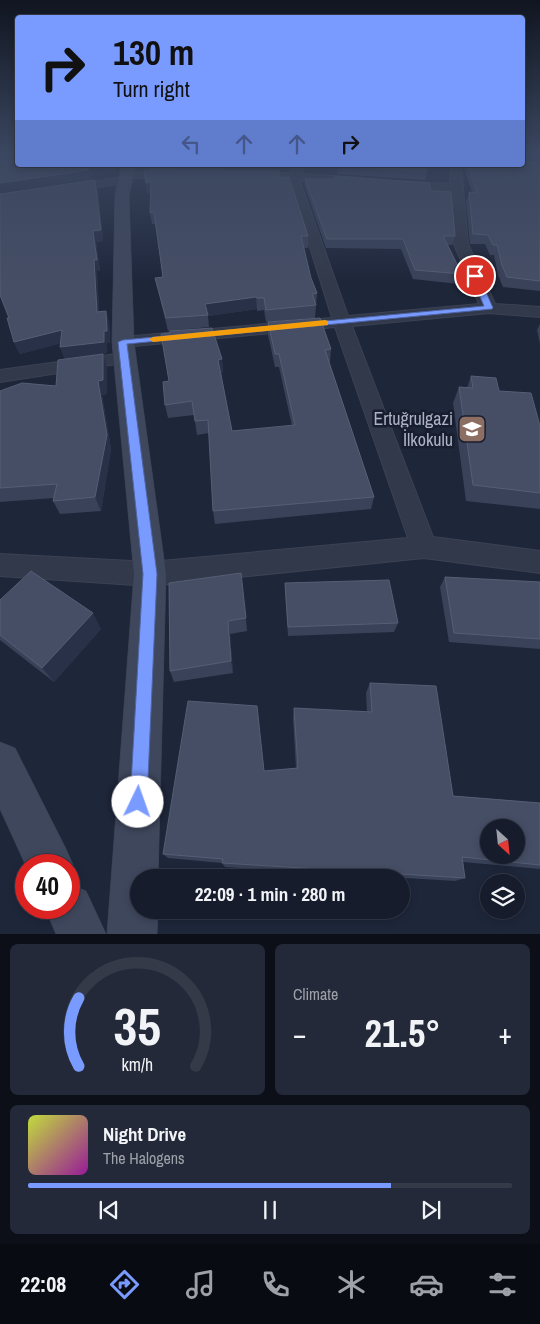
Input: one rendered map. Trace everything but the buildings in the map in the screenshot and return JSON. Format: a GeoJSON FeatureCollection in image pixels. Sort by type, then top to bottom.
{"type":"FeatureCollection","features":[{"type":"Feature","properties":{"kind":"street"},"geometry":{"type":"LineString","coordinates":[[122,196],[124,350],[150,574],[132,934]]}},
{"type":"Feature","properties":{"kind":"street"},"geometry":{"type":"LineString","coordinates":[[304,196],[341,321],[424,547]]}},
{"type":"Feature","properties":{"kind":"street"},"geometry":{"type":"LineString","coordinates":[[457,196],[461,244],[489,308]]}},
{"type":"Feature","properties":{"kind":"street"},"geometry":{"type":"LineString","coordinates":[[0,376],[124,350],[341,321],[489,308],[540,312]]}},
{"type":"Feature","properties":{"kind":"street"},"geometry":{"type":"LineString","coordinates":[[0,565],[150,574],[424,547],[540,562]]}},
{"type":"Feature","properties":{"kind":"street"},"geometry":{"type":"LineString","coordinates":[[0,763],[45,854]]}},
{"type":"Feature","properties":{"kind":"street"},"geometry":{"type":"LineString","coordinates":[[74,919],[80,934]]}},
{"type":"Feature","properties":{"kind":"slow traffic"},"geometry":{"type":"LineString","coordinates":[[153,339],[325,323]]}},
{"type":"Feature","properties":{"kind":"place","name":"Ertuğrulgazi İlkokulu"},"geometry":{"type":"Point","coordinates":[472,429]}},
{"type":"Feature","properties":{"kind":"route"},"geometry":{"type":"LineString","coordinates":[[138,802],[150,574],[123,342],[489,308],[475,276]]}}]}
